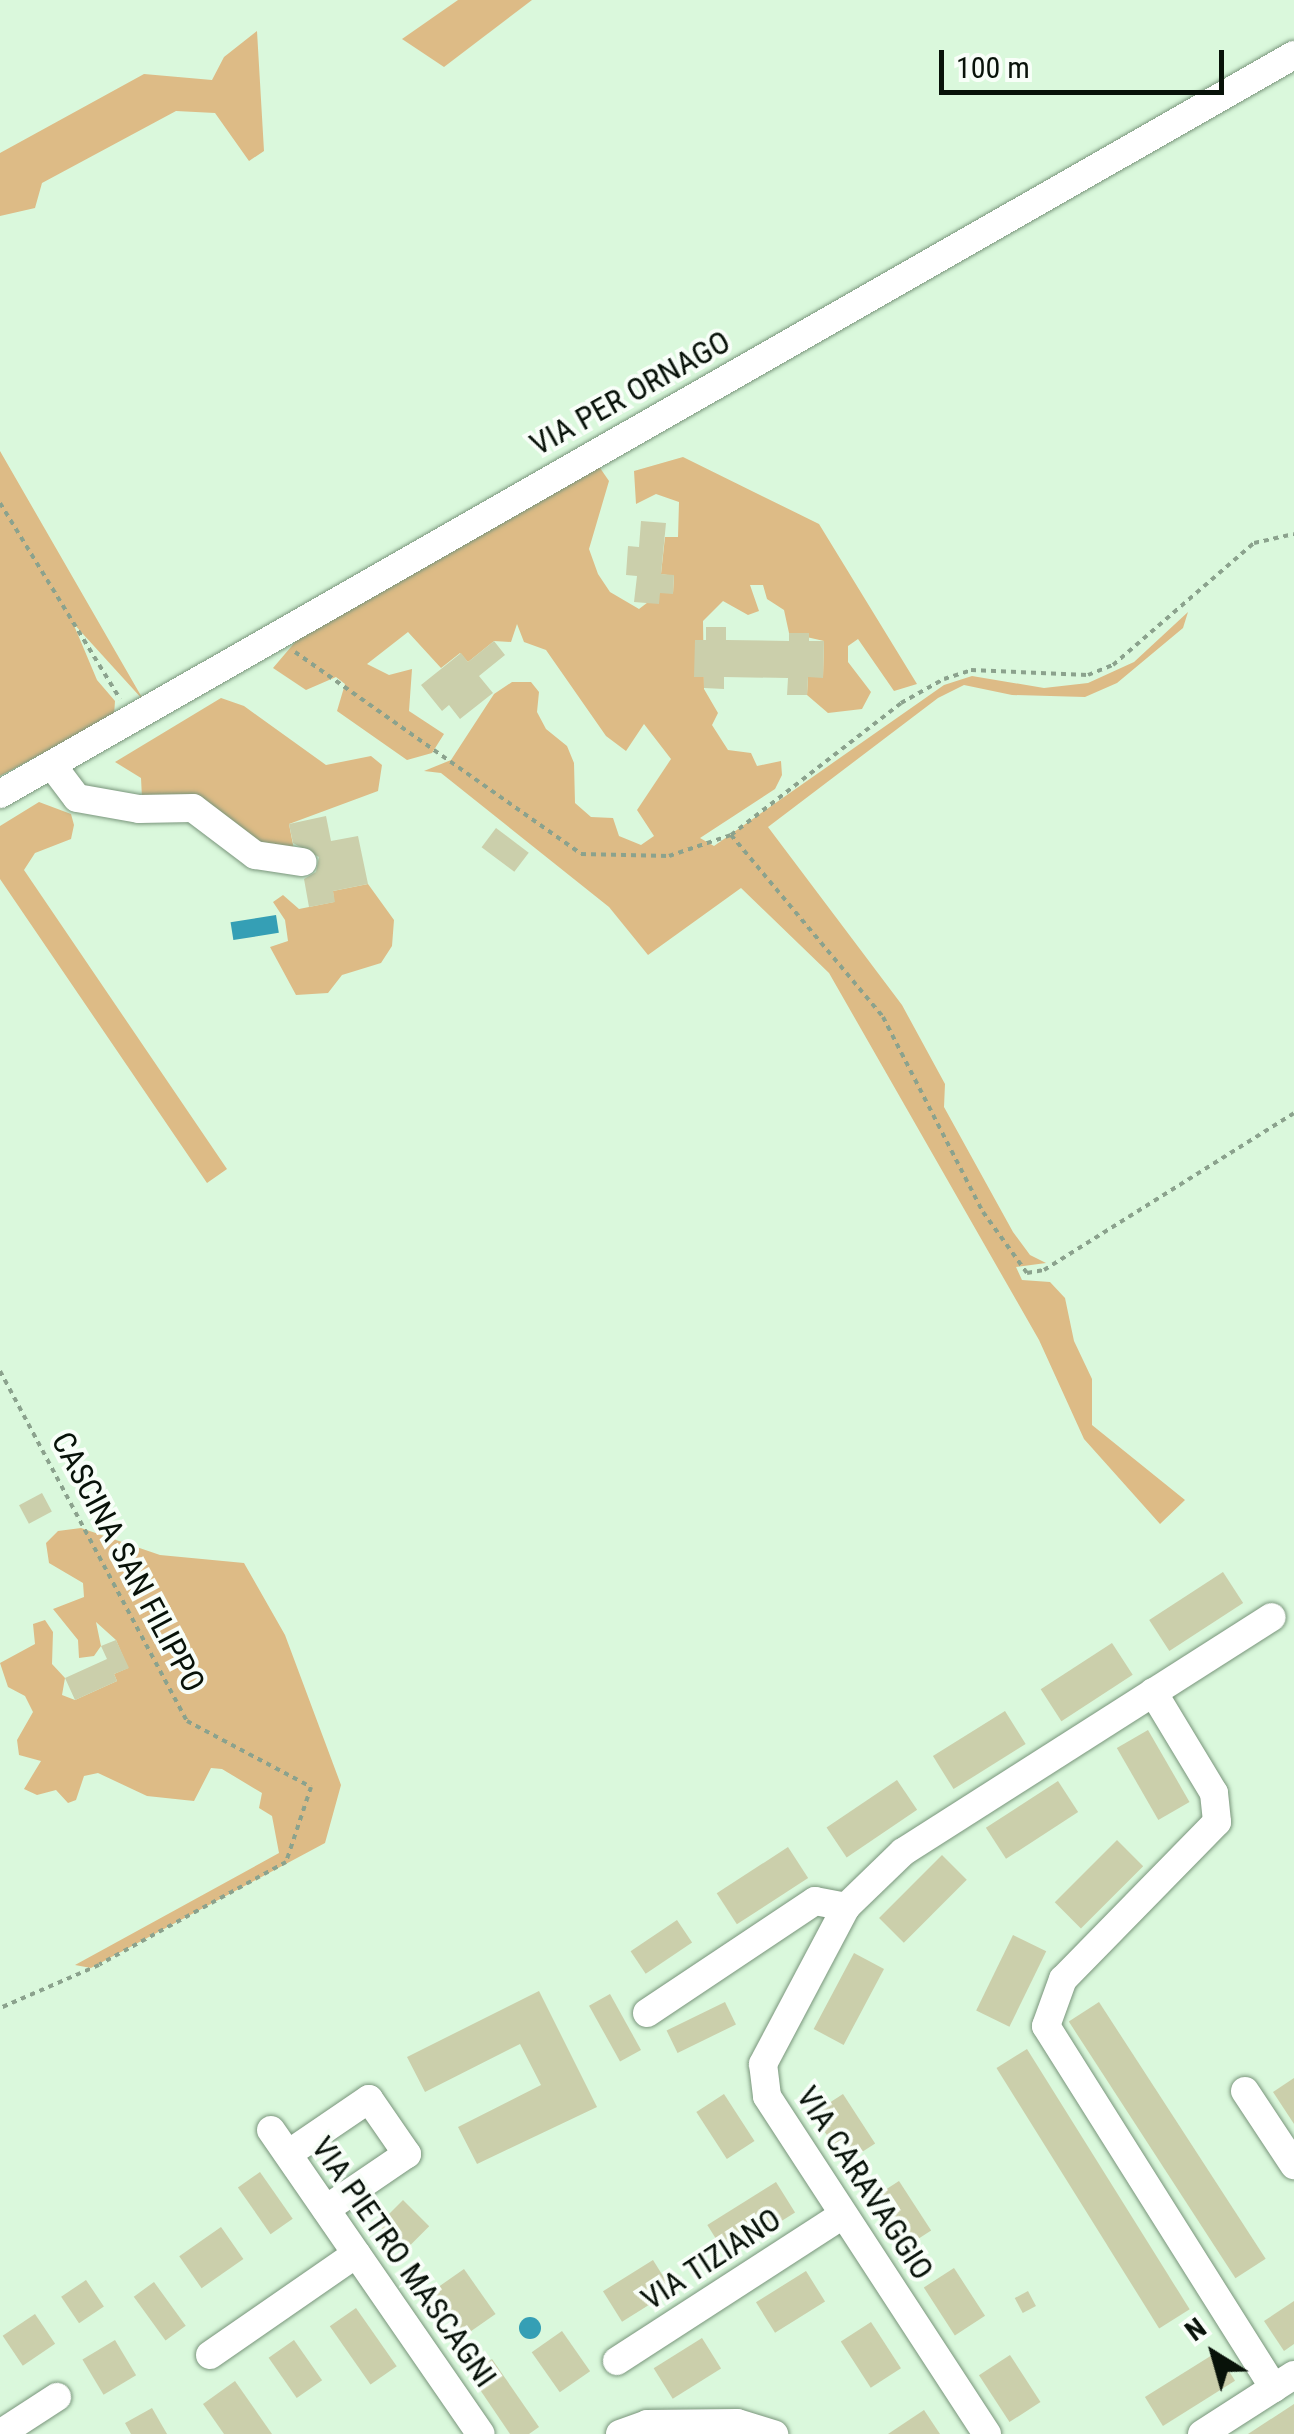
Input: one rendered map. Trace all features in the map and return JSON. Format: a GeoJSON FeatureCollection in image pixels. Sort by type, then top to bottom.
{"type":"FeatureCollection","features":[{"type":"Feature","properties":{"kind":"street","name":"VIA PER ORNAGO"},"geometry":{"type":"LineString","coordinates":[[0,794],[1294,55]]}},
{"type":"Feature","properties":{"kind":"street"},"geometry":{"type":"LineString","coordinates":[[52,766],[77,798],[139,809],[192,808],[255,855],[302,862]]}},
{"type":"Feature","properties":{"kind":"street","name":"VIA CARAVAGGIO"},"geometry":{"type":"LineString","coordinates":[[986,2434],[843,2215],[761,2080],[763,2064],[846,1907],[918,1840],[1272,1617]]}},
{"type":"Feature","properties":{"kind":"street"},"geometry":{"type":"LineString","coordinates":[[1153,1692],[1214,1793],[1217,1822],[1064,1979],[1046,2026],[1284,2382],[1202,2434]]}},
{"type":"Feature","properties":{"kind":"street"},"geometry":{"type":"LineString","coordinates":[[647,2013],[815,1901],[846,1907]]}},
{"type":"Feature","properties":{"kind":"street"},"geometry":{"type":"LineString","coordinates":[[1245,2091],[1294,2165]]}},
{"type":"Feature","properties":{"kind":"street"},"geometry":{"type":"LineString","coordinates":[[288,2154],[369,2099],[407,2154],[326,2210]]}},
{"type":"Feature","properties":{"kind":"street","name":"VIA PIETRO MASCAGNI"},"geometry":{"type":"LineString","coordinates":[[270,2130],[481,2434]]}},
{"type":"Feature","properties":{"kind":"street","name":"VIA TIZIANO"},"geometry":{"type":"LineString","coordinates":[[617,2361],[843,2215]]}},
{"type":"Feature","properties":{"kind":"street"},"geometry":{"type":"LineString","coordinates":[[210,2355],[356,2254]]}},
{"type":"Feature","properties":{"kind":"street"},"geometry":{"type":"LineString","coordinates":[[0,2434],[57,2396]]}},
{"type":"Feature","properties":{"kind":"street"},"geometry":{"type":"LineString","coordinates":[[620,2434],[647,2424],[736,2423],[774,2434]]}},
{"type":"Feature","properties":{"kind":"path"},"geometry":{"type":"LineString","coordinates":[[0,503],[52,596],[134,720]]}},
{"type":"Feature","properties":{"kind":"path"},"geometry":{"type":"LineString","coordinates":[[275,638],[581,854],[668,856],[730,835],[901,702],[944,679],[971,670],[1088,675],[1113,665],[1254,543],[1294,534]]}},
{"type":"Feature","properties":{"kind":"path"},"geometry":{"type":"LineString","coordinates":[[730,835],[883,1017],[983,1212],[1027,1274],[1044,1270],[1294,1113]]}},
{"type":"Feature","properties":{"kind":"path","name":"CASCINA SAN FILIPPO"},"geometry":{"type":"LineString","coordinates":[[0,1371],[188,1721],[310,1787],[286,1862],[99,1965],[0,2008]]}},
{"type":"Feature","properties":{"kind":"shaded area"},"geometry":{"type":"Polygon","coordinates":[[[458,0],[532,0],[444,67],[402,39],[458,0]]]}},
{"type":"Feature","properties":{"kind":"shaded area"},"geometry":{"type":"Polygon","coordinates":[[[257,31],[264,151],[249,161],[215,113],[176,111],[42,183],[35,208],[0,216],[0,153],[144,74],[212,80],[224,57],[257,31]]]}},
{"type":"Feature","properties":{"kind":"shaded area"},"geometry":{"type":"Polygon","coordinates":[[[0,451],[144,701],[73,623],[97,680],[115,701],[114,716],[0,776],[0,451]]]}},
{"type":"Feature","properties":{"kind":"shaded area"},"geometry":{"type":"Polygon","coordinates":[[[683,457],[819,524],[917,684],[894,691],[858,639],[848,646],[848,662],[871,692],[862,709],[828,713],[807,695],[808,677],[823,677],[824,641],[789,633],[784,610],[767,599],[763,585],[750,585],[759,611],[748,615],[723,601],[703,621],[704,689],[718,713],[712,725],[728,750],[751,753],[757,766],[781,761],[782,775],[775,789],[700,838],[714,846],[944,685],[972,676],[1044,688],[1088,683],[1134,662],[1188,612],[1183,628],[1117,683],[1085,697],[1012,695],[964,685],[938,698],[768,827],[902,1005],[945,1084],[944,1107],[1013,1232],[1030,1255],[1046,1263],[1016,1267],[1022,1280],[1050,1282],[1065,1298],[1074,1341],[1092,1379],[1092,1425],[1185,1500],[1160,1524],[1084,1439],[1039,1340],[829,973],[741,888],[648,955],[609,907],[441,773],[424,771],[451,760],[494,694],[512,682],[531,682],[539,692],[537,712],[546,729],[567,746],[574,763],[575,803],[591,817],[613,818],[619,836],[641,845],[654,836],[637,810],[671,759],[644,724],[626,751],[606,736],[546,650],[524,642],[517,624],[511,642],[494,641],[468,662],[460,653],[441,668],[408,632],[367,664],[389,675],[412,669],[409,711],[444,734],[432,753],[407,760],[337,711],[345,684],[336,677],[306,690],[273,668],[296,641],[598,465],[609,481],[589,549],[598,574],[610,592],[639,609],[660,593],[673,593],[674,576],[661,574],[665,537],[678,537],[679,502],[656,494],[636,504],[634,471],[683,457]]]}},
{"type":"Feature","properties":{"kind":"shaded area"},"geometry":{"type":"Polygon","coordinates":[[[221,698],[244,706],[326,765],[371,756],[382,765],[378,791],[289,824],[295,855],[142,798],[141,778],[115,762],[221,698]]]}},
{"type":"Feature","properties":{"kind":"shaded area"},"geometry":{"type":"Polygon","coordinates":[[[39,802],[71,814],[71,839],[35,853],[24,870],[227,1169],[207,1183],[0,879],[0,826],[39,802]]]}},
{"type":"Feature","properties":{"kind":"shaded area"},"geometry":{"type":"Polygon","coordinates":[[[368,884],[394,920],[392,946],[381,963],[342,975],[328,993],[296,995],[270,947],[288,941],[285,920],[273,902],[283,895],[299,909],[334,902],[333,891],[368,884]]]}},
{"type":"Feature","properties":{"kind":"shaded area"},"geometry":{"type":"Polygon","coordinates":[[[81,1528],[160,1555],[244,1563],[285,1635],[341,1785],[325,1843],[91,1968],[75,1965],[279,1853],[272,1816],[259,1808],[262,1793],[222,1769],[211,1768],[194,1801],[147,1796],[98,1773],[84,1776],[76,1800],[68,1803],[56,1790],[37,1795],[24,1789],[41,1761],[19,1755],[17,1740],[33,1712],[25,1696],[8,1687],[0,1663],[35,1644],[33,1624],[45,1620],[53,1632],[52,1664],[65,1678],[62,1695],[75,1700],[117,1681],[114,1674],[128,1668],[116,1640],[96,1622],[101,1646],[94,1656],[79,1658],[78,1640],[53,1609],[84,1597],[83,1583],[49,1563],[46,1543],[58,1531],[81,1528]]]}},
{"type":"Feature","properties":{"kind":"water"},"geometry":{"type":"Polygon","coordinates":[[[276,915],[279,933],[233,940],[231,922],[276,915]]]}},
{"type":"Feature","properties":{"kind":"water"},"geometry":{"type":"Polygon","coordinates":[[[530,2317],[538,2320],[538,2336],[530,2339],[522,2336],[519,2328],[522,2320],[530,2317]]]}},
{"type":"Feature","properties":{"kind":"building"},"geometry":{"type":"Polygon","coordinates":[[[641,521],[666,523],[661,574],[674,575],[673,594],[660,593],[659,604],[634,602],[637,576],[626,575],[628,546],[639,547],[641,521]]]}},
{"type":"Feature","properties":{"kind":"building"},"geometry":{"type":"Polygon","coordinates":[[[706,627],[726,627],[726,640],[789,641],[789,633],[809,633],[809,641],[824,641],[823,678],[808,677],[807,695],[787,695],[788,678],[724,677],[724,689],[704,688],[704,677],[694,677],[695,640],[706,640],[706,627]]]}},
{"type":"Feature","properties":{"kind":"building"},"geometry":{"type":"Polygon","coordinates":[[[494,641],[505,655],[479,676],[493,693],[460,719],[449,705],[442,711],[421,685],[461,653],[468,662],[494,641]]]}},
{"type":"Feature","properties":{"kind":"building"},"geometry":{"type":"Polygon","coordinates":[[[326,816],[331,841],[358,836],[368,884],[333,891],[335,902],[309,907],[304,879],[316,872],[319,857],[293,843],[289,824],[326,816]]]}},
{"type":"Feature","properties":{"kind":"building"},"geometry":{"type":"Polygon","coordinates":[[[496,828],[529,853],[514,872],[482,847],[496,828]]]}},
{"type":"Feature","properties":{"kind":"building"},"geometry":{"type":"Polygon","coordinates":[[[42,1493],[52,1512],[29,1524],[19,1505],[42,1493]]]}},
{"type":"Feature","properties":{"kind":"building"},"geometry":{"type":"Polygon","coordinates":[[[1223,1572],[1243,1603],[1169,1651],[1149,1620],[1223,1572]]]}},
{"type":"Feature","properties":{"kind":"building"},"geometry":{"type":"Polygon","coordinates":[[[116,1640],[129,1668],[114,1674],[117,1681],[75,1700],[65,1678],[107,1659],[101,1646],[116,1640]]]}},
{"type":"Feature","properties":{"kind":"building"},"geometry":{"type":"Polygon","coordinates":[[[1112,1643],[1133,1675],[1061,1721],[1041,1689],[1112,1643]]]}},
{"type":"Feature","properties":{"kind":"building"},"geometry":{"type":"Polygon","coordinates":[[[1005,1711],[1026,1744],[954,1789],[933,1756],[1005,1711]]]}},
{"type":"Feature","properties":{"kind":"building"},"geometry":{"type":"Polygon","coordinates":[[[1148,1730],[1190,1802],[1158,1820],[1117,1748],[1148,1730]]]}},
{"type":"Feature","properties":{"kind":"building"},"geometry":{"type":"Polygon","coordinates":[[[897,1780],[917,1810],[847,1857],[827,1828],[897,1780]]]}},
{"type":"Feature","properties":{"kind":"building"},"geometry":{"type":"Polygon","coordinates":[[[1058,1781],[1078,1812],[1006,1859],[986,1828],[1058,1781]]]}},
{"type":"Feature","properties":{"kind":"building"},"geometry":{"type":"Polygon","coordinates":[[[1117,1840],[1143,1866],[1081,1928],[1055,1902],[1117,1840]]]}},
{"type":"Feature","properties":{"kind":"building"},"geometry":{"type":"Polygon","coordinates":[[[788,1847],[808,1878],[737,1924],[717,1893],[788,1847]]]}},
{"type":"Feature","properties":{"kind":"building"},"geometry":{"type":"Polygon","coordinates":[[[942,1855],[967,1880],[904,1943],[879,1918],[942,1855]]]}},
{"type":"Feature","properties":{"kind":"building"},"geometry":{"type":"Polygon","coordinates":[[[677,1920],[692,1942],[646,1974],[631,1951],[677,1920]]]}},
{"type":"Feature","properties":{"kind":"building"},"geometry":{"type":"Polygon","coordinates":[[[1013,1935],[1046,1951],[1009,2027],[976,2010],[1013,1935]]]}},
{"type":"Feature","properties":{"kind":"building"},"geometry":{"type":"Polygon","coordinates":[[[854,1953],[884,1969],[844,2045],[814,2029],[854,1953]]]}},
{"type":"Feature","properties":{"kind":"building"},"geometry":{"type":"Polygon","coordinates":[[[539,1991],[597,2107],[477,2164],[458,2127],[541,2085],[520,2044],[425,2092],[407,2057],[539,1991]]]}},
{"type":"Feature","properties":{"kind":"building"},"geometry":{"type":"Polygon","coordinates":[[[610,1994],[641,2050],[620,2062],[589,2006],[610,1994]]]}},
{"type":"Feature","properties":{"kind":"building"},"geometry":{"type":"Polygon","coordinates":[[[725,2002],[736,2024],[678,2053],[667,2030],[725,2002]]]}},
{"type":"Feature","properties":{"kind":"building"},"geometry":{"type":"Polygon","coordinates":[[[1099,2002],[1266,2259],[1235,2278],[1069,2022],[1099,2002]]]}},
{"type":"Feature","properties":{"kind":"building"},"geometry":{"type":"Polygon","coordinates":[[[1027,2049],[1190,2309],[1159,2328],[996,2068],[1027,2049]]]}},
{"type":"Feature","properties":{"kind":"building"},"geometry":{"type":"Polygon","coordinates":[[[1294,2078],[1294,2124],[1273,2092],[1294,2078]]]}},
{"type":"Feature","properties":{"kind":"building"},"geometry":{"type":"Polygon","coordinates":[[[724,2094],[754,2141],[727,2159],[696,2112],[724,2094]]]}},
{"type":"Feature","properties":{"kind":"building"},"geometry":{"type":"Polygon","coordinates":[[[843,2094],[875,2143],[845,2163],[813,2114],[843,2094]]]}},
{"type":"Feature","properties":{"kind":"building"},"geometry":{"type":"Polygon","coordinates":[[[260,2172],[293,2219],[271,2234],[238,2187],[260,2172]]]}},
{"type":"Feature","properties":{"kind":"building"},"geometry":{"type":"Polygon","coordinates":[[[899,2181],[931,2230],[901,2250],[869,2201],[899,2181]]]}},
{"type":"Feature","properties":{"kind":"building"},"geometry":{"type":"Polygon","coordinates":[[[776,2182],[795,2213],[726,2255],[707,2225],[776,2182]]]}},
{"type":"Feature","properties":{"kind":"building"},"geometry":{"type":"Polygon","coordinates":[[[403,2200],[429,2226],[404,2251],[378,2225],[403,2200]]]}},
{"type":"Feature","properties":{"kind":"building"},"geometry":{"type":"Polygon","coordinates":[[[221,2227],[243,2259],[202,2288],[179,2256],[221,2227]]]}},
{"type":"Feature","properties":{"kind":"building"},"geometry":{"type":"Polygon","coordinates":[[[653,2260],[672,2291],[622,2322],[603,2291],[653,2260]]]}},
{"type":"Feature","properties":{"kind":"building"},"geometry":{"type":"Polygon","coordinates":[[[954,2268],[985,2316],[955,2335],[924,2288],[954,2268]]]}},
{"type":"Feature","properties":{"kind":"building"},"geometry":{"type":"Polygon","coordinates":[[[464,2269],[496,2314],[464,2336],[433,2291],[464,2269]]]}},
{"type":"Feature","properties":{"kind":"building"},"geometry":{"type":"Polygon","coordinates":[[[806,2271],[825,2302],[775,2333],[756,2302],[806,2271]]]}},
{"type":"Feature","properties":{"kind":"building"},"geometry":{"type":"Polygon","coordinates":[[[86,2280],[104,2307],[79,2323],[61,2297],[86,2280]]]}},
{"type":"Feature","properties":{"kind":"building"},"geometry":{"type":"Polygon","coordinates":[[[154,2282],[186,2326],[166,2340],[134,2297],[154,2282]]]}},
{"type":"Feature","properties":{"kind":"building"},"geometry":{"type":"Polygon","coordinates":[[[1028,2291],[1036,2306],[1023,2313],[1015,2298],[1028,2291]]]}},
{"type":"Feature","properties":{"kind":"building"},"geometry":{"type":"Polygon","coordinates":[[[1294,2301],[1294,2344],[1284,2351],[1264,2321],[1294,2301]]]}},
{"type":"Feature","properties":{"kind":"building"},"geometry":{"type":"Polygon","coordinates":[[[356,2308],[397,2366],[371,2385],[330,2326],[356,2308]]]}},
{"type":"Feature","properties":{"kind":"building"},"geometry":{"type":"Polygon","coordinates":[[[35,2314],[55,2344],[23,2366],[3,2336],[35,2314]]]}},
{"type":"Feature","properties":{"kind":"building"},"geometry":{"type":"Polygon","coordinates":[[[871,2322],[901,2368],[871,2388],[841,2342],[871,2322]]]}},
{"type":"Feature","properties":{"kind":"building"},"geometry":{"type":"Polygon","coordinates":[[[562,2331],[590,2371],[560,2392],[532,2352],[562,2331]]]}},
{"type":"Feature","properties":{"kind":"building"},"geometry":{"type":"Polygon","coordinates":[[[702,2338],[721,2369],[673,2399],[654,2368],[702,2338]]]}},
{"type":"Feature","properties":{"kind":"building"},"geometry":{"type":"Polygon","coordinates":[[[115,2340],[136,2375],[104,2395],[82,2360],[115,2340]]]}},
{"type":"Feature","properties":{"kind":"building"},"geometry":{"type":"Polygon","coordinates":[[[294,2340],[322,2380],[297,2398],[269,2358],[294,2340]]]}},
{"type":"Feature","properties":{"kind":"building"},"geometry":{"type":"Polygon","coordinates":[[[1217,2352],[1235,2381],[1163,2426],[1145,2397],[1217,2352]]]}},
{"type":"Feature","properties":{"kind":"building"},"geometry":{"type":"Polygon","coordinates":[[[1010,2355],[1040,2402],[1009,2422],[979,2375],[1010,2355]]]}},
{"type":"Feature","properties":{"kind":"building"},"geometry":{"type":"Polygon","coordinates":[[[492,2359],[539,2427],[529,2434],[510,2434],[470,2375],[492,2359]]]}},
{"type":"Feature","properties":{"kind":"building"},"geometry":{"type":"Polygon","coordinates":[[[235,2381],[272,2434],[224,2434],[203,2404],[235,2381]]]}},
{"type":"Feature","properties":{"kind":"building"},"geometry":{"type":"Polygon","coordinates":[[[1294,2404],[1294,2434],[1248,2434],[1294,2404]]]}},
{"type":"Feature","properties":{"kind":"building"},"geometry":{"type":"Polygon","coordinates":[[[152,2408],[167,2434],[131,2434],[125,2423],[152,2408]]]}},
{"type":"Feature","properties":{"kind":"building"},"geometry":{"type":"Polygon","coordinates":[[[924,2410],[940,2434],[888,2434],[924,2410]]]}}]}
